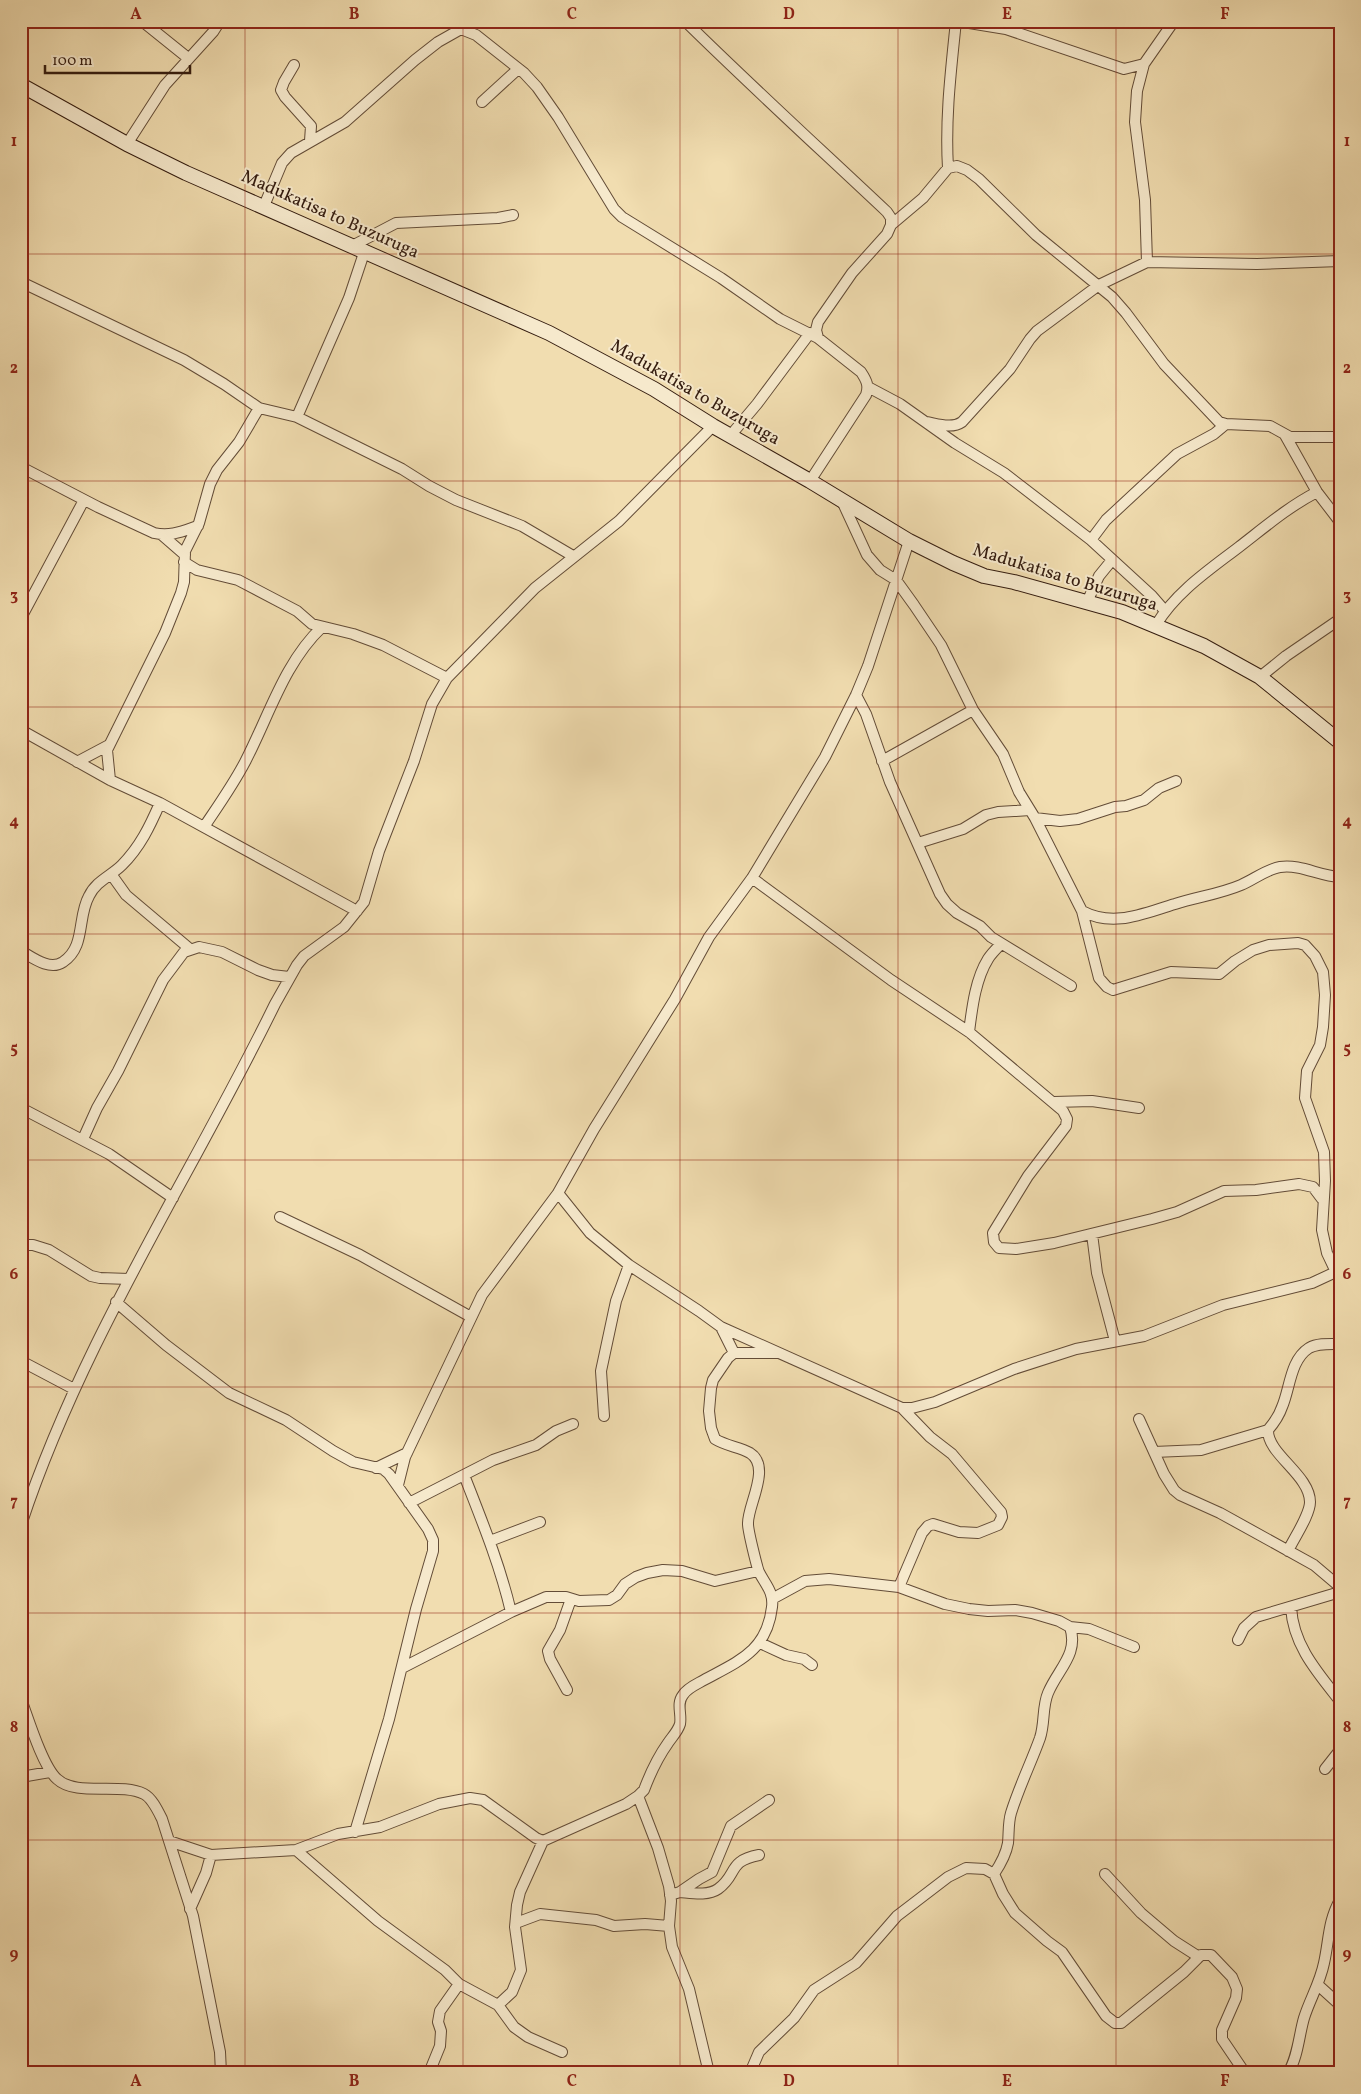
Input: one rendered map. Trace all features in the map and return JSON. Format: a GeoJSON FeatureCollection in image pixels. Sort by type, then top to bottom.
{"type":"FeatureCollection","features":[{"type":"Feature","properties":{"kind":"main road","name":"Madukatisa to Buzuruga"},"geometry":{"type":"LineString","coordinates":[[21,85],[127,144],[186,173],[360,248],[549,333],[654,389],[713,426],[810,481],[909,541],[953,563],[984,576],[1087,602],[1156,625],[1204,646],[1260,677],[1340,742]]}},
{"type":"Feature","properties":{"kind":"street"},"geometry":{"type":"LineString","coordinates":[[142,21],[188,58]]}},
{"type":"Feature","properties":{"kind":"street"},"geometry":{"type":"LineString","coordinates":[[127,144],[155,98],[188,58],[213,32],[220,21]]}},
{"type":"Feature","properties":{"kind":"street"},"geometry":{"type":"LineString","coordinates":[[684,21],[796,129],[887,212],[891,226]]}},
{"type":"Feature","properties":{"kind":"street"},"geometry":{"type":"LineString","coordinates":[[948,168],[946,137],[947,105],[956,21],[1006,29],[1126,69],[1144,64]]}},
{"type":"Feature","properties":{"kind":"street"},"geometry":{"type":"LineString","coordinates":[[1146,262],[1145,200],[1135,122],[1139,86],[1144,64],[1174,21]]}},
{"type":"Feature","properties":{"kind":"street"},"geometry":{"type":"LineString","coordinates":[[264,206],[282,163],[291,153],[345,122],[415,60],[461,25],[518,69],[537,87],[546,98],[614,209],[622,218],[721,278],[780,319],[814,336],[861,372],[867,380],[866,395],[810,481]]}},
{"type":"Feature","properties":{"kind":"street"},"geometry":{"type":"LineString","coordinates":[[294,65],[281,90],[285,98],[311,126],[310,141]]}},
{"type":"Feature","properties":{"kind":"street"},"geometry":{"type":"LineString","coordinates":[[482,102],[518,69]]}},
{"type":"Feature","properties":{"kind":"street"},"geometry":{"type":"LineString","coordinates":[[1126,69],[1139,86]]}},
{"type":"Feature","properties":{"kind":"street"},"geometry":{"type":"LineString","coordinates":[[730,436],[814,336],[818,322],[852,273],[887,234],[891,226],[923,198],[948,168],[957,166],[980,179],[1036,236],[1099,285],[1126,313],[1170,370],[1219,422],[1270,426],[1285,435],[1340,437]]}},
{"type":"Feature","properties":{"kind":"street"},"geometry":{"type":"LineString","coordinates":[[297,417],[349,298],[360,248],[396,224],[498,218],[513,215]]}},
{"type":"Feature","properties":{"kind":"street"},"geometry":{"type":"LineString","coordinates":[[926,422],[950,426],[962,422],[1010,369],[1030,339],[1050,320],[1099,285],[1146,262],[1257,264],[1340,261]]}},
{"type":"Feature","properties":{"kind":"street"},"geometry":{"type":"LineString","coordinates":[[21,282],[184,360],[259,408],[297,417],[402,469],[456,500],[522,526],[573,556]]}},
{"type":"Feature","properties":{"kind":"street"},"geometry":{"type":"LineString","coordinates":[[868,387],[900,404],[955,443],[1004,473],[1092,540],[1152,596],[1165,611]]}},
{"type":"Feature","properties":{"kind":"street"},"geometry":{"type":"LineString","coordinates":[[110,780],[107,750],[165,633],[184,582],[184,558],[198,526],[210,484],[217,470],[239,442],[259,408]]}},
{"type":"Feature","properties":{"kind":"street"},"geometry":{"type":"LineString","coordinates":[[1092,540],[1106,520],[1177,454],[1219,431],[1226,424]]}},
{"type":"Feature","properties":{"kind":"street"},"geometry":{"type":"LineString","coordinates":[[21,1525],[47,1453],[74,1389],[116,1302],[290,977],[304,956],[338,931],[358,912],[368,895],[378,850],[414,761],[432,704],[447,678],[535,588],[619,521],[713,426]]}},
{"type":"Feature","properties":{"kind":"street"},"geometry":{"type":"LineString","coordinates":[[1285,435],[1317,492],[1340,522]]}},
{"type":"Feature","properties":{"kind":"street"},"geometry":{"type":"LineString","coordinates":[[21,468],[84,500],[162,535],[197,570],[238,580],[297,611],[312,624],[353,634],[383,646],[447,678]]}},
{"type":"Feature","properties":{"kind":"street"},"geometry":{"type":"LineString","coordinates":[[1156,625],[1165,611],[1188,587],[1281,513],[1317,492]]}},
{"type":"Feature","properties":{"kind":"street"},"geometry":{"type":"LineString","coordinates":[[21,618],[84,500]]}},
{"type":"Feature","properties":{"kind":"street"},"geometry":{"type":"LineString","coordinates":[[842,501],[867,555],[880,570],[896,580],[941,645],[973,710],[1000,748],[1019,792],[1082,911],[1099,978],[1107,987],[1113,990],[1171,972],[1219,974],[1253,950],[1269,945],[1298,943],[1305,945],[1315,956],[1325,980],[1323,1026],[1320,1045],[1307,1071],[1306,1098],[1324,1152],[1323,1240],[1338,1271],[1312,1283],[1223,1305],[1144,1336],[1076,1349],[1014,1369],[935,1402],[912,1408],[902,1408]]}},
{"type":"Feature","properties":{"kind":"street"},"geometry":{"type":"LineString","coordinates":[[162,535],[198,526]]}},
{"type":"Feature","properties":{"kind":"street"},"geometry":{"type":"LineString","coordinates":[[398,1485],[407,1453],[482,1295],[558,1193],[599,1121],[675,999],[709,937],[752,878],[817,771],[856,696],[868,666],[909,541]]}},
{"type":"Feature","properties":{"kind":"street"},"geometry":{"type":"LineString","coordinates":[[1087,602],[1099,576],[1112,560]]}},
{"type":"Feature","properties":{"kind":"street"},"geometry":{"type":"LineString","coordinates":[[1260,677],[1292,651],[1340,619]]}},
{"type":"Feature","properties":{"kind":"street"},"geometry":{"type":"LineString","coordinates":[[204,827],[245,763],[286,675],[301,649],[322,627]]}},
{"type":"Feature","properties":{"kind":"street"},"geometry":{"type":"LineString","coordinates":[[856,696],[866,714],[890,782],[940,894],[947,904],[957,913],[980,926],[991,938],[1071,986]]}},
{"type":"Feature","properties":{"kind":"street"},"geometry":{"type":"LineString","coordinates":[[882,761],[973,710]]}},
{"type":"Feature","properties":{"kind":"street"},"geometry":{"type":"LineString","coordinates":[[21,730],[110,780],[160,803],[358,912]]}},
{"type":"Feature","properties":{"kind":"street"},"geometry":{"type":"LineString","coordinates":[[77,762],[109,745]]}},
{"type":"Feature","properties":{"kind":"street"},"geometry":{"type":"LineString","coordinates":[[918,843],[963,829],[986,815],[998,812],[1032,814],[1060,821],[1078,819],[1144,800],[1159,788],[1176,780]]}},
{"type":"Feature","properties":{"kind":"street"},"geometry":{"type":"LineString","coordinates":[[21,951],[45,964],[55,965],[63,962],[77,945],[88,896],[98,884],[136,850],[148,831],[160,803]]}},
{"type":"Feature","properties":{"kind":"street"},"geometry":{"type":"LineString","coordinates":[[1082,911],[1102,919],[1136,916],[1219,893],[1278,867],[1296,867],[1321,875],[1340,877]]}},
{"type":"Feature","properties":{"kind":"street"},"geometry":{"type":"LineString","coordinates":[[111,874],[126,895],[190,949]]}},
{"type":"Feature","properties":{"kind":"street"},"geometry":{"type":"LineString","coordinates":[[752,878],[891,980],[969,1032],[1063,1110],[1067,1119],[1066,1126],[1028,1176],[993,1233],[994,1242],[999,1248],[1016,1249],[1092,1234],[1177,1212],[1224,1191],[1256,1190],[1299,1184],[1313,1187],[1322,1199]]}},
{"type":"Feature","properties":{"kind":"street"},"geometry":{"type":"LineString","coordinates":[[969,1032],[972,1010],[981,975],[988,959],[1001,944]]}},
{"type":"Feature","properties":{"kind":"street"},"geometry":{"type":"LineString","coordinates":[[83,1139],[96,1108],[164,980],[184,952],[199,948],[222,952],[258,970],[272,975],[290,977]]}},
{"type":"Feature","properties":{"kind":"street"},"geometry":{"type":"LineString","coordinates":[[1054,1102],[1092,1101],[1139,1108]]}},
{"type":"Feature","properties":{"kind":"street"},"geometry":{"type":"LineString","coordinates":[[21,1108],[109,1154],[173,1198]]}},
{"type":"Feature","properties":{"kind":"street"},"geometry":{"type":"LineString","coordinates":[[558,1193],[590,1233],[629,1265],[721,1327],[902,1408],[930,1437],[952,1454],[1001,1512],[1002,1517],[998,1525],[978,1533],[959,1532],[936,1524],[928,1526],[922,1533],[899,1587]]}},
{"type":"Feature","properties":{"kind":"street"},"geometry":{"type":"LineString","coordinates":[[280,1217],[360,1255],[471,1317]]}},
{"type":"Feature","properties":{"kind":"street"},"geometry":{"type":"LineString","coordinates":[[1092,1234],[1097,1273],[1115,1341]]}},
{"type":"Feature","properties":{"kind":"street"},"geometry":{"type":"LineString","coordinates":[[21,1244],[33,1245],[49,1250],[91,1276],[129,1279]]}},
{"type":"Feature","properties":{"kind":"street"},"geometry":{"type":"LineString","coordinates":[[604,1416],[601,1370],[616,1301],[629,1265]]}},
{"type":"Feature","properties":{"kind":"street"},"geometry":{"type":"LineString","coordinates":[[116,1302],[166,1345],[229,1393],[286,1420],[333,1452],[353,1462],[376,1468],[389,1474],[428,1529],[433,1540],[433,1551],[416,1609],[402,1668],[355,1832]]}},
{"type":"Feature","properties":{"kind":"street"},"geometry":{"type":"LineString","coordinates":[[721,1327],[734,1353]]}},
{"type":"Feature","properties":{"kind":"street"},"geometry":{"type":"LineString","coordinates":[[1288,1551],[1306,1517],[1310,1501],[1304,1483],[1270,1443],[1268,1430],[1278,1416],[1293,1370],[1304,1354],[1309,1349],[1319,1345],[1340,1344]]}},
{"type":"Feature","properties":{"kind":"street"},"geometry":{"type":"LineString","coordinates":[[498,2005],[512,1992],[521,1970],[516,1942],[520,1892],[543,1841],[587,1819],[626,1804],[638,1796],[644,1790],[667,1744],[678,1729],[680,1722],[679,1705],[683,1694],[696,1684],[744,1657],[760,1643],[766,1629],[772,1598],[770,1590],[758,1571],[748,1526],[748,1518],[757,1487],[758,1463],[750,1453],[715,1439],[711,1428],[709,1411],[714,1380],[728,1358],[734,1353],[776,1353]]}},
{"type":"Feature","properties":{"kind":"street"},"geometry":{"type":"LineString","coordinates":[[21,1361],[74,1389]]}},
{"type":"Feature","properties":{"kind":"street"},"geometry":{"type":"LineString","coordinates":[[1139,1419],[1168,1482],[1180,1495],[1220,1513],[1320,1569],[1332,1583],[1340,1587]]}},
{"type":"Feature","properties":{"kind":"street"},"geometry":{"type":"LineString","coordinates":[[409,1503],[510,1453],[536,1445],[556,1431],[573,1424]]}},
{"type":"Feature","properties":{"kind":"street"},"geometry":{"type":"LineString","coordinates":[[1154,1452],[1201,1450],[1268,1430]]}},
{"type":"Feature","properties":{"kind":"street"},"geometry":{"type":"LineString","coordinates":[[376,1468],[407,1453]]}},
{"type":"Feature","properties":{"kind":"street"},"geometry":{"type":"LineString","coordinates":[[464,1475],[490,1541],[502,1576],[511,1612]]}},
{"type":"Feature","properties":{"kind":"street"},"geometry":{"type":"LineString","coordinates":[[490,1541],[540,1522]]}},
{"type":"Feature","properties":{"kind":"street"},"geometry":{"type":"LineString","coordinates":[[402,1668],[511,1612],[546,1597],[578,1601],[609,1600],[617,1595],[625,1584],[636,1577],[663,1570],[682,1571],[715,1581],[758,1571]]}},
{"type":"Feature","properties":{"kind":"street"},"geometry":{"type":"LineString","coordinates":[[772,1598],[814,1579],[837,1579],[859,1584],[899,1587],[945,1604],[988,1611],[1024,1611],[1059,1621],[1070,1627],[1089,1629],[1134,1647]]}},
{"type":"Feature","properties":{"kind":"street"},"geometry":{"type":"LineString","coordinates":[[1238,1640],[1244,1628],[1256,1617],[1340,1592]]}},
{"type":"Feature","properties":{"kind":"street"},"geometry":{"type":"LineString","coordinates":[[567,1690],[550,1659],[548,1651],[560,1630],[571,1599]]}},
{"type":"Feature","properties":{"kind":"street"},"geometry":{"type":"LineString","coordinates":[[1291,1607],[1292,1623],[1299,1644],[1325,1683],[1340,1701]]}},
{"type":"Feature","properties":{"kind":"street"},"geometry":{"type":"LineString","coordinates":[[994,1874],[1005,1854],[1010,1814],[1020,1784],[1041,1736],[1047,1696],[1052,1682],[1070,1655],[1072,1636],[1070,1627]]}},
{"type":"Feature","properties":{"kind":"street"},"geometry":{"type":"LineString","coordinates":[[760,1643],[786,1655],[804,1659],[812,1665]]}},
{"type":"Feature","properties":{"kind":"street"},"geometry":{"type":"LineString","coordinates":[[21,1699],[50,1772],[59,1781],[71,1787],[113,1788],[145,1794],[159,1812],[190,1909],[216,2033],[221,2073]]}},
{"type":"Feature","properties":{"kind":"street"},"geometry":{"type":"LineString","coordinates":[[1324,1769],[1340,1750]]}},
{"type":"Feature","properties":{"kind":"street"},"geometry":{"type":"LineString","coordinates":[[21,1777],[50,1772]]}},
{"type":"Feature","properties":{"kind":"street"},"geometry":{"type":"LineString","coordinates":[[638,1796],[675,1893],[669,1926],[672,1947],[689,1989],[709,2073]]}},
{"type":"Feature","properties":{"kind":"street"},"geometry":{"type":"LineString","coordinates":[[169,1842],[211,1855],[296,1850],[338,1834],[380,1827],[439,1804],[470,1798],[484,1800],[536,1838],[543,1841]]}},
{"type":"Feature","properties":{"kind":"street"},"geometry":{"type":"LineString","coordinates":[[675,1893],[712,1872],[731,1826],[768,1800]]}},
{"type":"Feature","properties":{"kind":"street"},"geometry":{"type":"LineString","coordinates":[[296,1850],[378,1921],[445,1970],[459,1984],[498,2005],[514,2027],[528,2037],[562,2052]]}},
{"type":"Feature","properties":{"kind":"street"},"geometry":{"type":"LineString","coordinates":[[190,1909],[206,1873],[211,1855]]}},
{"type":"Feature","properties":{"kind":"street"},"geometry":{"type":"LineString","coordinates":[[675,1893],[709,1893],[719,1889],[740,1861],[759,1855]]}},
{"type":"Feature","properties":{"kind":"street"},"geometry":{"type":"LineString","coordinates":[[750,2073],[759,2052],[794,2018],[814,1990],[856,1963],[896,1916],[948,1877],[966,1868],[985,1870],[994,1874],[1003,1894],[1015,1913],[1068,1958],[1106,2016],[1115,2023],[1121,2022],[1184,1972],[1201,1955],[1211,1956],[1232,1977],[1237,1989],[1236,1998],[1222,2030],[1222,2039],[1244,2073]]}},
{"type":"Feature","properties":{"kind":"street"},"geometry":{"type":"LineString","coordinates":[[1105,1874],[1141,1913],[1174,1941],[1199,1957]]}},
{"type":"Feature","properties":{"kind":"street"},"geometry":{"type":"LineString","coordinates":[[1288,2073],[1293,2062],[1304,2016],[1318,1986],[1324,1963],[1327,1934],[1333,1913],[1340,1900]]}},
{"type":"Feature","properties":{"kind":"street"},"geometry":{"type":"LineString","coordinates":[[516,1924],[540,1914],[596,1920],[614,1926],[646,1924],[669,1926]]}},
{"type":"Feature","properties":{"kind":"street"},"geometry":{"type":"LineString","coordinates":[[429,2073],[440,2046],[441,2031],[438,2022],[440,2011],[459,1984]]}},
{"type":"Feature","properties":{"kind":"street"},"geometry":{"type":"LineString","coordinates":[[1318,1986],[1340,2005]]}}]}
